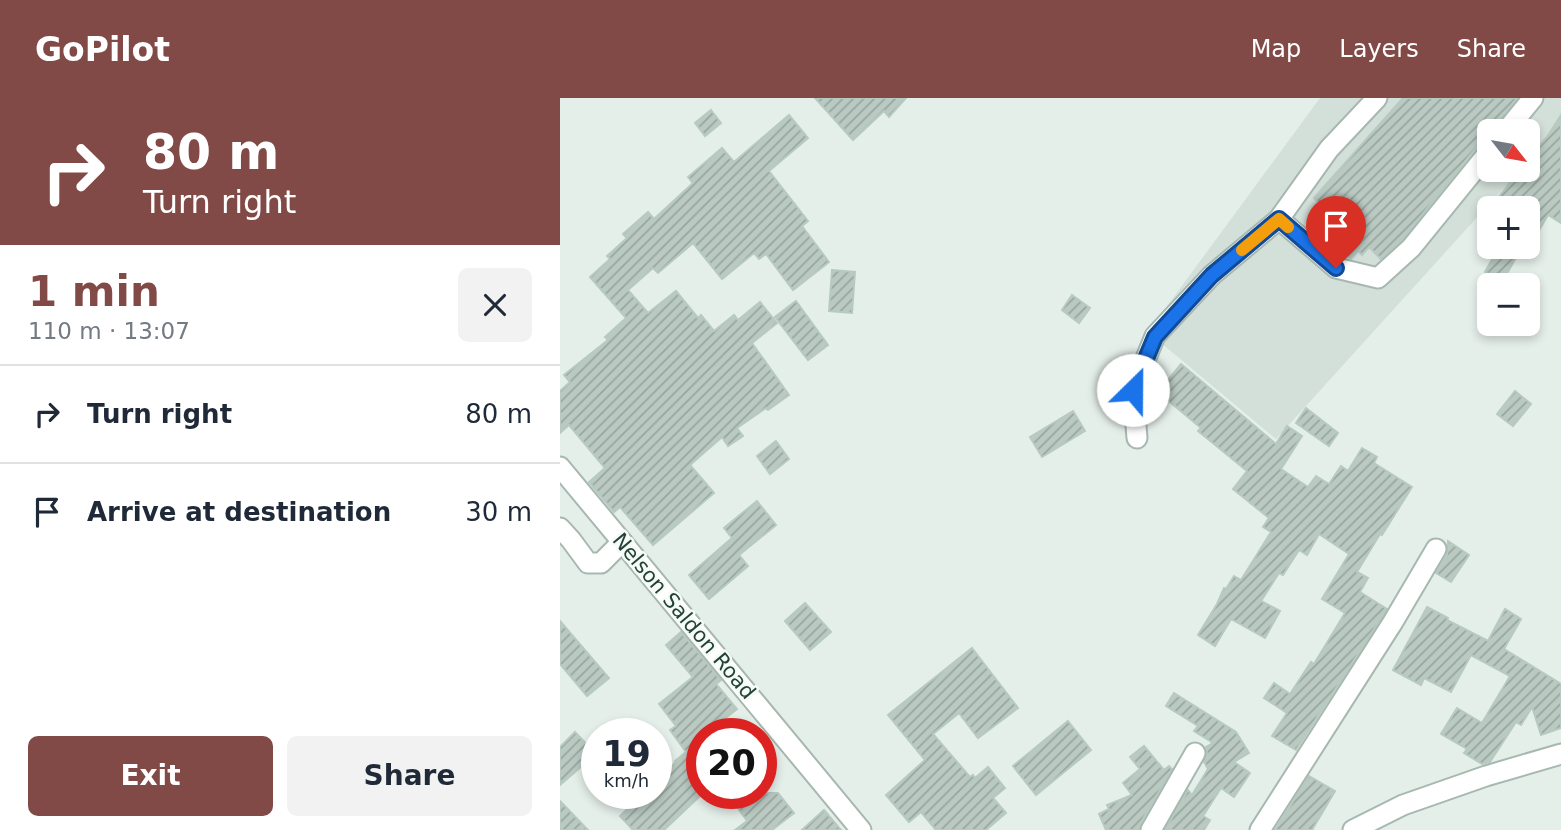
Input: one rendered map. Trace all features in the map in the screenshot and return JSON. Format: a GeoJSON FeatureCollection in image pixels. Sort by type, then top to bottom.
{"type":"FeatureCollection","features":[{"type":"Feature","properties":{"kind":"street"},"geometry":{"type":"LineString","coordinates":[[1137,438],[1133,390],[1155,337],[1212,275],[1279,219],[1329,149],[1377,98]]}},
{"type":"Feature","properties":{"kind":"street"},"geometry":{"type":"LineString","coordinates":[[1516,119],[1533,98]]}},
{"type":"Feature","properties":{"kind":"street"},"geometry":{"type":"LineString","coordinates":[[1279,219],[1336,268],[1378,278],[1411,248],[1477,167]]}},
{"type":"Feature","properties":{"kind":"street","name":"Nelson Saldon Road"},"geometry":{"type":"LineString","coordinates":[[560,467],[861,830]]}},
{"type":"Feature","properties":{"kind":"street"},"geometry":{"type":"LineString","coordinates":[[560,528],[588,564],[601,563],[622,542]]}},
{"type":"Feature","properties":{"kind":"street"},"geometry":{"type":"LineString","coordinates":[[1260,830],[1393,622],[1436,548]]}},
{"type":"Feature","properties":{"kind":"street"},"geometry":{"type":"LineString","coordinates":[[1151,830],[1195,753]]}},
{"type":"Feature","properties":{"kind":"street"},"geometry":{"type":"LineString","coordinates":[[1353,830],[1403,805],[1486,776],[1561,754]]}},
{"type":"Feature","properties":{"kind":"shaded area"},"geometry":{"type":"Polygon","coordinates":[[[1320,98],[1561,98],[1561,125],[1540,148],[1540,119],[1477,119],[1477,182],[1509,182],[1496,196],[1477,196],[1477,217],[1276,439],[1148,332],[1320,98]]]}},
{"type":"Feature","properties":{"kind":"building"},"geometry":{"type":"Polygon","coordinates":[[[815,98],[906,98],[889,117],[884,111],[853,140],[815,98]]]}},
{"type":"Feature","properties":{"kind":"building"},"geometry":{"type":"Polygon","coordinates":[[[1403,98],[1517,98],[1500,119],[1477,119],[1477,146],[1401,241],[1381,259],[1369,247],[1362,255],[1358,251],[1351,259],[1338,247],[1345,240],[1321,217],[1327,211],[1314,198],[1403,98]]]}},
{"type":"Feature","properties":{"kind":"building"},"geometry":{"type":"Polygon","coordinates":[[[711,110],[721,123],[705,136],[695,123],[711,110]]]}},
{"type":"Feature","properties":{"kind":"building"},"geometry":{"type":"Polygon","coordinates":[[[789,115],[808,138],[769,171],[808,221],[802,226],[829,262],[793,290],[766,254],[759,259],[754,253],[722,279],[693,243],[658,273],[653,268],[628,290],[648,313],[676,291],[698,318],[701,315],[714,331],[734,315],[738,320],[760,302],[777,323],[752,343],[789,395],[737,428],[743,436],[728,446],[722,437],[690,465],[714,493],[653,545],[620,507],[614,512],[589,482],[605,468],[569,425],[560,433],[560,391],[570,382],[564,375],[608,340],[605,337],[626,318],[590,277],[610,259],[607,256],[627,238],[623,234],[648,212],[654,219],[693,183],[688,177],[722,148],[734,162],[789,115]]]}},
{"type":"Feature","properties":{"kind":"building"},"geometry":{"type":"Polygon","coordinates":[[[1561,115],[1561,223],[1548,215],[1540,229],[1540,196],[1500,196],[1510,182],[1540,182],[1540,145],[1561,115]]]}},
{"type":"Feature","properties":{"kind":"building"},"geometry":{"type":"Polygon","coordinates":[[[1492,259],[1515,259],[1507,273],[1485,272],[1492,259]]]}},
{"type":"Feature","properties":{"kind":"building"},"geometry":{"type":"Polygon","coordinates":[[[832,270],[855,272],[852,313],[829,311],[832,270]]]}},
{"type":"Feature","properties":{"kind":"building"},"geometry":{"type":"Polygon","coordinates":[[[1072,295],[1090,308],[1079,323],[1062,310],[1072,295]]]}},
{"type":"Feature","properties":{"kind":"building"},"geometry":{"type":"Polygon","coordinates":[[[796,301],[828,345],[808,360],[775,317],[796,301]]]}},
{"type":"Feature","properties":{"kind":"building"},"geometry":{"type":"Polygon","coordinates":[[[1181,364],[1276,444],[1287,426],[1302,436],[1281,469],[1308,487],[1316,476],[1329,484],[1341,466],[1348,471],[1362,448],[1377,457],[1374,463],[1412,487],[1357,572],[1368,578],[1360,592],[1387,609],[1296,750],[1272,736],[1287,713],[1264,698],[1274,683],[1290,694],[1311,662],[1314,664],[1345,613],[1322,599],[1349,554],[1319,534],[1307,555],[1299,550],[1283,575],[1279,573],[1261,601],[1280,611],[1265,638],[1231,619],[1215,646],[1198,635],[1224,588],[1226,589],[1234,576],[1241,580],[1271,532],[1263,527],[1269,518],[1233,489],[1247,471],[1198,431],[1201,428],[1158,392],[1181,364]]]}},
{"type":"Feature","properties":{"kind":"building"},"geometry":{"type":"Polygon","coordinates":[[[1515,391],[1531,404],[1513,426],[1497,414],[1515,391]]]}},
{"type":"Feature","properties":{"kind":"building"},"geometry":{"type":"Polygon","coordinates":[[[1306,408],[1338,433],[1329,446],[1296,423],[1306,408]]]}},
{"type":"Feature","properties":{"kind":"building"},"geometry":{"type":"Polygon","coordinates":[[[1073,411],[1085,431],[1042,457],[1030,437],[1073,411]]]}},
{"type":"Feature","properties":{"kind":"building"},"geometry":{"type":"Polygon","coordinates":[[[776,441],[789,459],[770,474],[757,456],[776,441]]]}},
{"type":"Feature","properties":{"kind":"building"},"geometry":{"type":"Polygon","coordinates":[[[757,501],[776,525],[739,555],[748,566],[709,599],[689,575],[732,538],[724,528],[757,501]]]}},
{"type":"Feature","properties":{"kind":"building"},"geometry":{"type":"Polygon","coordinates":[[[1448,541],[1469,555],[1451,582],[1436,573],[1447,555],[1448,541]]]}},
{"type":"Feature","properties":{"kind":"building"},"geometry":{"type":"Polygon","coordinates":[[[805,603],[831,632],[810,650],[785,621],[805,603]]]}},
{"type":"Feature","properties":{"kind":"building"},"geometry":{"type":"Polygon","coordinates":[[[1427,607],[1488,641],[1505,609],[1521,619],[1504,649],[1561,684],[1561,728],[1541,735],[1532,707],[1521,725],[1516,722],[1490,762],[1482,764],[1464,753],[1467,749],[1441,734],[1457,708],[1482,723],[1510,676],[1471,655],[1451,692],[1424,678],[1421,685],[1393,670],[1427,607]]]}},
{"type":"Feature","properties":{"kind":"building"},"geometry":{"type":"Polygon","coordinates":[[[560,621],[609,678],[587,696],[560,664],[560,621]]]}},
{"type":"Feature","properties":{"kind":"building"},"geometry":{"type":"Polygon","coordinates":[[[681,632],[721,680],[716,684],[737,709],[726,718],[686,718],[686,752],[672,733],[676,726],[672,718],[659,704],[693,677],[666,645],[681,632]]]}},
{"type":"Feature","properties":{"kind":"building"},"geometry":{"type":"Polygon","coordinates":[[[972,648],[1018,708],[978,738],[959,713],[933,734],[970,777],[973,775],[975,778],[988,767],[1005,788],[993,798],[1006,813],[986,830],[936,830],[921,812],[909,822],[886,795],[925,760],[888,715],[972,648]]]}},
{"type":"Feature","properties":{"kind":"building"},"geometry":{"type":"Polygon","coordinates":[[[1174,693],[1236,732],[1249,753],[1234,762],[1250,773],[1234,797],[1221,788],[1203,816],[1210,820],[1204,830],[1165,830],[1188,790],[1192,795],[1208,769],[1204,762],[1206,747],[1213,743],[1194,731],[1198,726],[1166,706],[1174,693]]]}},
{"type":"Feature","properties":{"kind":"building"},"geometry":{"type":"Polygon","coordinates":[[[1068,721],[1091,750],[1036,795],[1013,766],[1068,721]]]}},
{"type":"Feature","properties":{"kind":"building"},"geometry":{"type":"Polygon","coordinates":[[[575,732],[581,738],[581,767],[560,785],[560,747],[575,732]]]}},
{"type":"Feature","properties":{"kind":"building"},"geometry":{"type":"Polygon","coordinates":[[[1144,746],[1164,770],[1169,766],[1172,769],[1139,830],[1106,830],[1099,814],[1109,809],[1107,805],[1132,795],[1123,783],[1140,769],[1130,757],[1144,746]]]}},
{"type":"Feature","properties":{"kind":"building"},"geometry":{"type":"Polygon","coordinates":[[[686,752],[686,809],[664,830],[633,830],[620,816],[627,809],[672,809],[672,766],[686,752]]]}},
{"type":"Feature","properties":{"kind":"building"},"geometry":{"type":"Polygon","coordinates":[[[1309,776],[1335,791],[1312,830],[1275,830],[1309,776]]]}},
{"type":"Feature","properties":{"kind":"building"},"geometry":{"type":"Polygon","coordinates":[[[777,793],[794,813],[772,830],[735,830],[747,821],[738,809],[777,809],[777,793]]]}},
{"type":"Feature","properties":{"kind":"building"},"geometry":{"type":"Polygon","coordinates":[[[560,801],[588,830],[560,830],[560,801]]]}},
{"type":"Feature","properties":{"kind":"building"},"geometry":{"type":"Polygon","coordinates":[[[824,810],[841,830],[802,830],[824,810]]]}},
{"type":"Feature","properties":{"kind":"slow traffic"},"geometry":{"type":"LineString","coordinates":[[1242,250],[1279,219],[1288,227]]}},
{"type":"Feature","properties":{"kind":"route"},"geometry":{"type":"LineString","coordinates":[[1133,390],[1155,337],[1212,275],[1279,219],[1336,268]]}}]}
